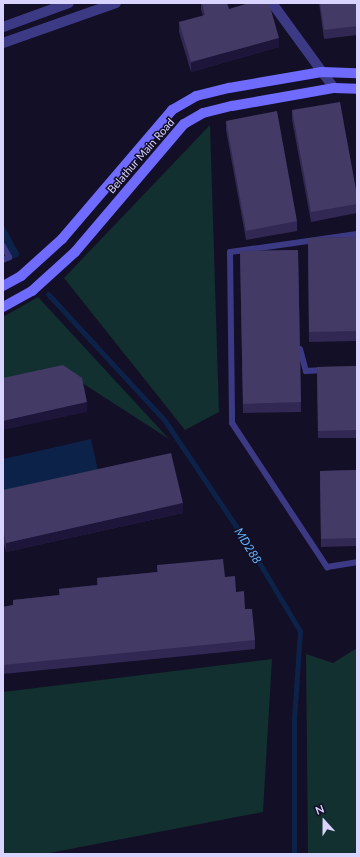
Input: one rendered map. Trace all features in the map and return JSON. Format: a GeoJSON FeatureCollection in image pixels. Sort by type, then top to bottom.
{"type":"FeatureCollection","features":[{"type":"Feature","properties":{"kind":"street"},"geometry":{"type":"LineString","coordinates":[[3,27],[69,3]]}},
{"type":"Feature","properties":{"kind":"street"},"geometry":{"type":"LineString","coordinates":[[3,43],[116,3]]}},
{"type":"Feature","properties":{"kind":"street"},"geometry":{"type":"LineString","coordinates":[[272,3],[334,88]]}},
{"type":"Feature","properties":{"kind":"street","name":"Belathur Main Road"},"geometry":{"type":"LineString","coordinates":[[3,286],[23,274],[62,239],[172,110],[196,96],[322,72],[357,73]]}},
{"type":"Feature","properties":{"kind":"street","name":"Belathur Main Road"},"geometry":{"type":"LineString","coordinates":[[3,307],[32,291],[75,252],[184,124],[203,113],[334,88],[357,89]]}},
{"type":"Feature","properties":{"kind":"lane"},"geometry":{"type":"LineString","coordinates":[[357,234],[230,252],[232,423],[327,567],[357,562]]}},
{"type":"Feature","properties":{"kind":"lane"},"geometry":{"type":"LineString","coordinates":[[3,246],[9,257],[3,260]]}},
{"type":"Feature","properties":{"kind":"lane"},"geometry":{"type":"LineString","coordinates":[[300,349],[306,371],[335,370]]}},
{"type":"Feature","properties":{"kind":"green space"},"geometry":{"type":"Polygon","coordinates":[[[210,125],[219,412],[185,430],[64,278],[210,125]]]}},
{"type":"Feature","properties":{"kind":"green space"},"geometry":{"type":"Polygon","coordinates":[[[38,297],[169,439],[62,370],[3,384],[3,317],[38,297]]]}},
{"type":"Feature","properties":{"kind":"green space"},"geometry":{"type":"Polygon","coordinates":[[[357,648],[357,854],[308,854],[306,654],[333,663],[357,648]]]}},
{"type":"Feature","properties":{"kind":"green space"},"geometry":{"type":"Polygon","coordinates":[[[272,659],[263,812],[44,854],[3,854],[3,692],[272,659]]]}},
{"type":"Feature","properties":{"kind":"water"},"geometry":{"type":"Polygon","coordinates":[[[3,224],[20,255],[13,259],[3,240],[3,224]]]}},
{"type":"Feature","properties":{"kind":"water"},"geometry":{"type":"Polygon","coordinates":[[[91,439],[99,475],[3,496],[3,459],[91,439]]]}},
{"type":"Feature","properties":{"kind":"building"},"geometry":{"type":"Polygon","coordinates":[[[202,3],[227,3],[229,9],[249,3],[269,3],[279,38],[191,62],[179,22],[205,15],[202,3]]]}},
{"type":"Feature","properties":{"kind":"building"},"geometry":{"type":"Polygon","coordinates":[[[320,3],[357,3],[357,26],[324,30],[320,3]]]}},
{"type":"Feature","properties":{"kind":"building"},"geometry":{"type":"Polygon","coordinates":[[[340,102],[357,195],[357,204],[311,212],[292,110],[340,102]]]}},
{"type":"Feature","properties":{"kind":"building"},"geometry":{"type":"Polygon","coordinates":[[[277,111],[297,221],[246,231],[226,121],[277,111]]]}},
{"type":"Feature","properties":{"kind":"building"},"geometry":{"type":"Polygon","coordinates":[[[357,237],[357,331],[309,332],[308,238],[357,237]]]}},
{"type":"Feature","properties":{"kind":"building"},"geometry":{"type":"Polygon","coordinates":[[[298,250],[301,402],[243,404],[240,251],[298,250]]]}},
{"type":"Feature","properties":{"kind":"building"},"geometry":{"type":"Polygon","coordinates":[[[63,365],[82,378],[87,402],[3,421],[3,378],[63,365]]]}},
{"type":"Feature","properties":{"kind":"building"},"geometry":{"type":"Polygon","coordinates":[[[357,366],[357,430],[318,431],[317,367],[357,366]]]}},
{"type":"Feature","properties":{"kind":"building"},"geometry":{"type":"Polygon","coordinates":[[[171,453],[183,503],[6,543],[3,530],[3,490],[171,453]]]}},
{"type":"Feature","properties":{"kind":"building"},"geometry":{"type":"Polygon","coordinates":[[[357,470],[357,538],[321,539],[320,471],[357,470]]]}},
{"type":"Feature","properties":{"kind":"building"},"geometry":{"type":"Polygon","coordinates":[[[223,559],[225,577],[235,576],[236,592],[244,591],[245,609],[252,609],[255,640],[3,665],[3,607],[13,605],[13,600],[60,595],[59,589],[98,585],[97,578],[158,572],[157,565],[223,559]]]}},
{"type":"Feature","properties":{"kind":"waterway","name":"MD288"},"geometry":{"type":"LineString","coordinates":[[48,294],[165,421],[248,544],[300,631],[294,719],[294,854]]}}]}
